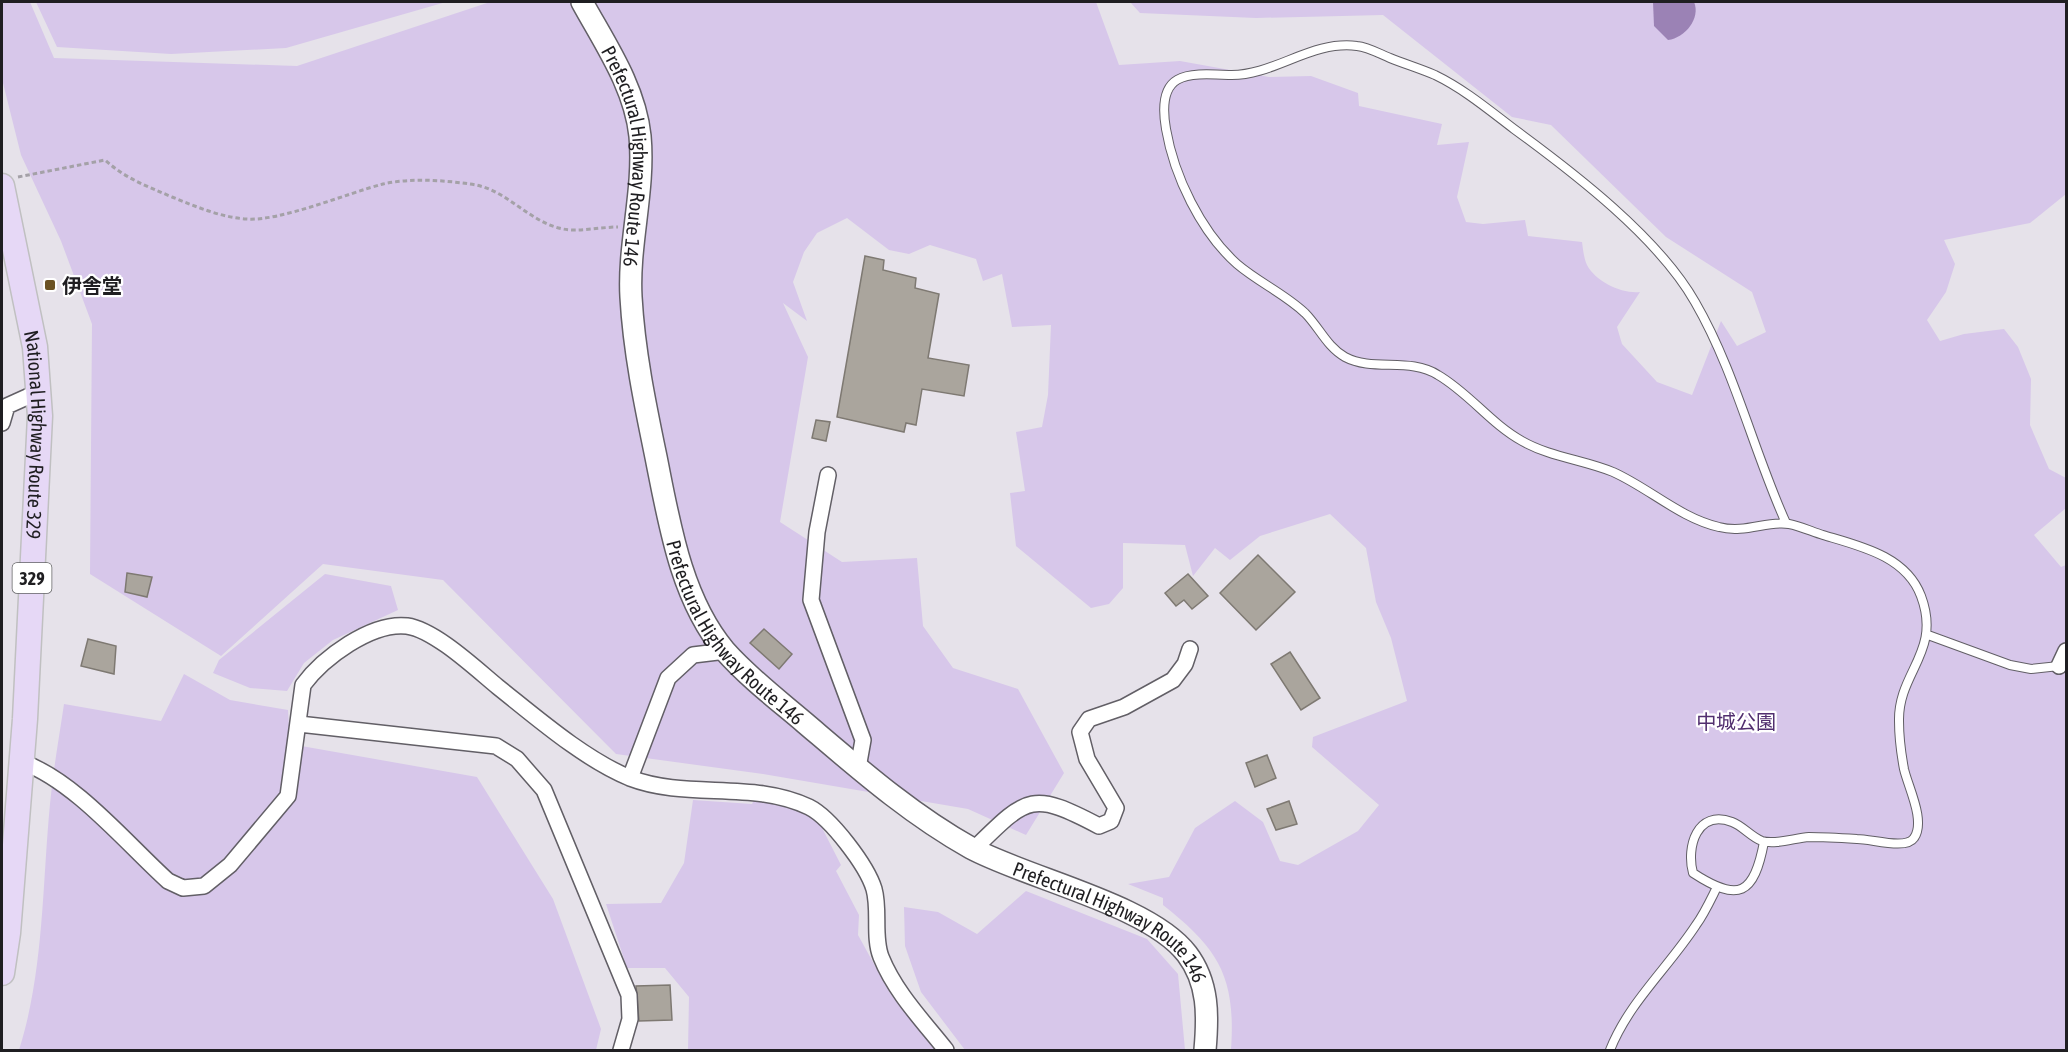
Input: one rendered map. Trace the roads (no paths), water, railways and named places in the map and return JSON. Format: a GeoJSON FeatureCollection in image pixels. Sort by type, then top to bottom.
{"type":"FeatureCollection","features":[{"type":"Feature","properties":{"kind":"highway","name":"National Highway Route 329"},"geometry":{"type":"LineString","coordinates":[[2,973],[8,933],[22,762],[38,469],[38,392],[35,346],[5,183]]}},
{"type":"Feature","properties":{"kind":"main road","name":"Prefectural Highway Route 146"},"geometry":{"type":"LineString","coordinates":[[582,2],[625,82],[635,110],[640,137],[631,296],[641,388],[674,538],[694,601],[710,632],[743,669],[904,805],[974,849],[1140,918],[1169,935],[1187,954],[1199,976],[1207,1000],[1205,1050]]}},
{"type":"Feature","properties":{"kind":"street"},"geometry":{"type":"LineString","coordinates":[[2,423],[6,406],[38,392]]}},
{"type":"Feature","properties":{"kind":"street"},"geometry":{"type":"LineString","coordinates":[[828,475],[817,532],[811,600],[863,740],[858,768]]}},
{"type":"Feature","properties":{"kind":"street"},"geometry":{"type":"LineString","coordinates":[[22,762],[43,770],[69,789],[168,881],[183,888],[204,886],[230,864],[288,796],[300,724],[303,685],[314,670],[372,629],[408,626],[446,644],[515,700],[608,769],[651,786],[765,793],[809,807],[826,819],[846,842],[874,888],[880,955],[902,995],[946,1050]]}},
{"type":"Feature","properties":{"kind":"street"},"geometry":{"type":"LineString","coordinates":[[974,849],[1014,810],[1031,804],[1057,805],[1100,825],[1111,821],[1116,808],[1088,759],[1080,732],[1089,718],[1124,706],[1173,680],[1185,664],[1190,649]]}},
{"type":"Feature","properties":{"kind":"street"},"geometry":{"type":"LineString","coordinates":[[630,778],[668,678],[693,655],[726,651]]}},
{"type":"Feature","properties":{"kind":"street"},"geometry":{"type":"LineString","coordinates":[[2059,666],[2067,651]]}},
{"type":"Feature","properties":{"kind":"street"},"geometry":{"type":"LineString","coordinates":[[300,724],[496,746],[517,759],[544,790],[629,995],[630,1018],[621,1050]]}},
{"type":"Feature","properties":{"kind":"lane"},"geometry":{"type":"LineString","coordinates":[[1764,842],[1759,871],[1749,883],[1733,892],[1716,889],[1693,873],[1691,867],[1692,840],[1700,825],[1715,819],[1731,821],[1764,842],[1814,837],[1878,840],[1903,845],[1912,841],[1917,832],[1916,811],[1905,776],[1898,713],[1906,685],[1920,659],[1928,635],[1921,596],[1907,574],[1888,559],[1867,549],[1786,523],[1744,531],[1719,527],[1692,518],[1608,470],[1561,457],[1516,438],[1454,385],[1431,370],[1361,362],[1340,354],[1308,315],[1238,265],[1217,244],[1185,189],[1167,135],[1163,106],[1169,89],[1179,77],[1195,72],[1239,75],[1260,72],[1303,54],[1336,47],[1359,46],[1438,76],[1478,101],[1603,198],[1655,251],[1692,297],[1721,355],[1786,523]]}},
{"type":"Feature","properties":{"kind":"lane"},"geometry":{"type":"LineString","coordinates":[[1928,635],[2010,665],[2031,669],[2059,666]]}},
{"type":"Feature","properties":{"kind":"lane"},"geometry":{"type":"LineString","coordinates":[[1610,1050],[1622,1025],[1655,976],[1695,926],[1716,889]]}},
{"type":"Feature","properties":{"kind":"place","name":"伊舎堂"},"geometry":{"type":"Point","coordinates":[50,285]}},
{"type":"Feature","properties":{"kind":"park label","name":"中城公園"},"geometry":{"type":"Point","coordinates":[1736,721]}}]}
